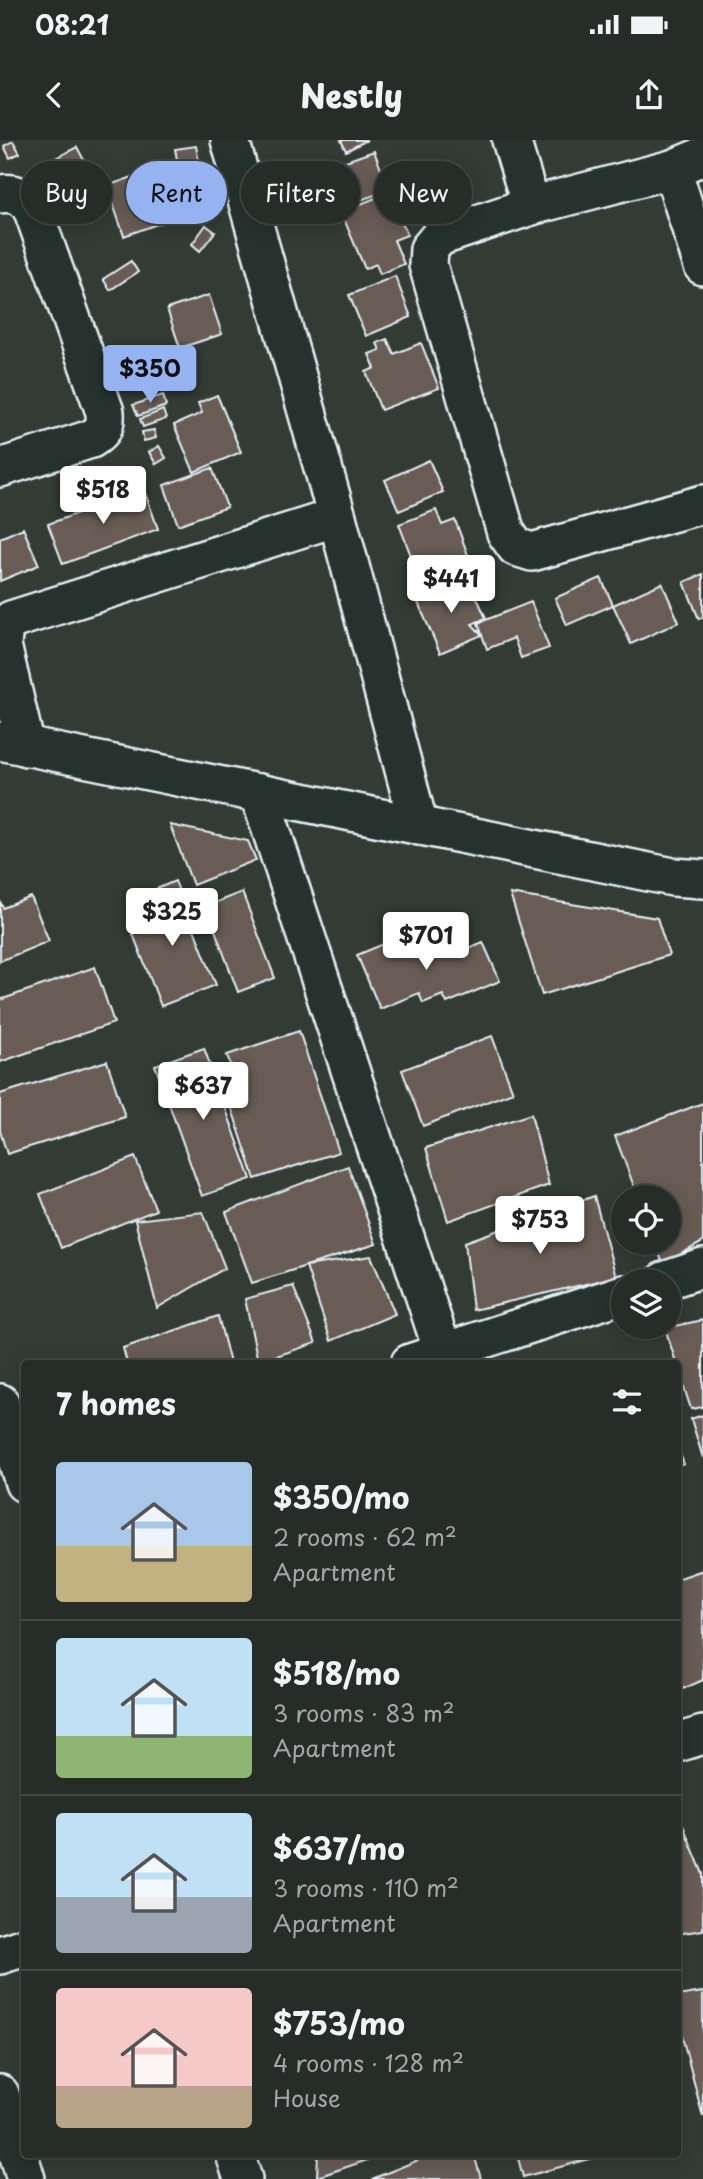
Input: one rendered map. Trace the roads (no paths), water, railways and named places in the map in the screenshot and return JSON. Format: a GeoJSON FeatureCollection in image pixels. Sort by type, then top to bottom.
{"type":"FeatureCollection","features":[{"type":"Feature","properties":{"kind":"street"},"geometry":{"type":"LineString","coordinates":[[230,140],[337,517],[418,826]]}},
{"type":"Feature","properties":{"kind":"street"},"geometry":{"type":"LineString","coordinates":[[511,140],[531,206]]}},
{"type":"Feature","properties":{"kind":"street"},"geometry":{"type":"LineString","coordinates":[[703,266],[688,163],[531,206],[439,237],[429,249],[428,265],[506,533],[516,547],[532,552],[703,504]]}},
{"type":"Feature","properties":{"kind":"street"},"geometry":{"type":"LineString","coordinates":[[0,194],[10,192],[23,197],[33,208],[105,412],[106,424],[101,433],[91,439],[0,468]]}},
{"type":"Feature","properties":{"kind":"street"},"geometry":{"type":"LineString","coordinates":[[337,517],[11,620],[4,627],[2,645],[13,744],[673,877],[703,879]]}},
{"type":"Feature","properties":{"kind":"street"},"geometry":{"type":"LineString","coordinates":[[259,793],[427,1358],[611,1298]]}},
{"type":"Feature","properties":{"kind":"street"},"geometry":{"type":"LineString","coordinates":[[681,1275],[703,1268]]}},
{"type":"Feature","properties":{"kind":"street"},"geometry":{"type":"LineString","coordinates":[[0,1403],[21,1473]]}},
{"type":"Feature","properties":{"kind":"street"},"geometry":{"type":"LineString","coordinates":[[0,1496],[21,1489]]}},
{"type":"Feature","properties":{"kind":"street"},"geometry":{"type":"LineString","coordinates":[[681,1742],[703,1734]]}},
{"type":"Feature","properties":{"kind":"street"},"geometry":{"type":"LineString","coordinates":[[0,1955],[21,1948]]}},
{"type":"Feature","properties":{"kind":"street"},"geometry":{"type":"LineString","coordinates":[[0,2094],[26,2179]]}},
{"type":"Feature","properties":{"kind":"street"},"geometry":{"type":"LineString","coordinates":[[236,2158],[243,2179]]}}]}
